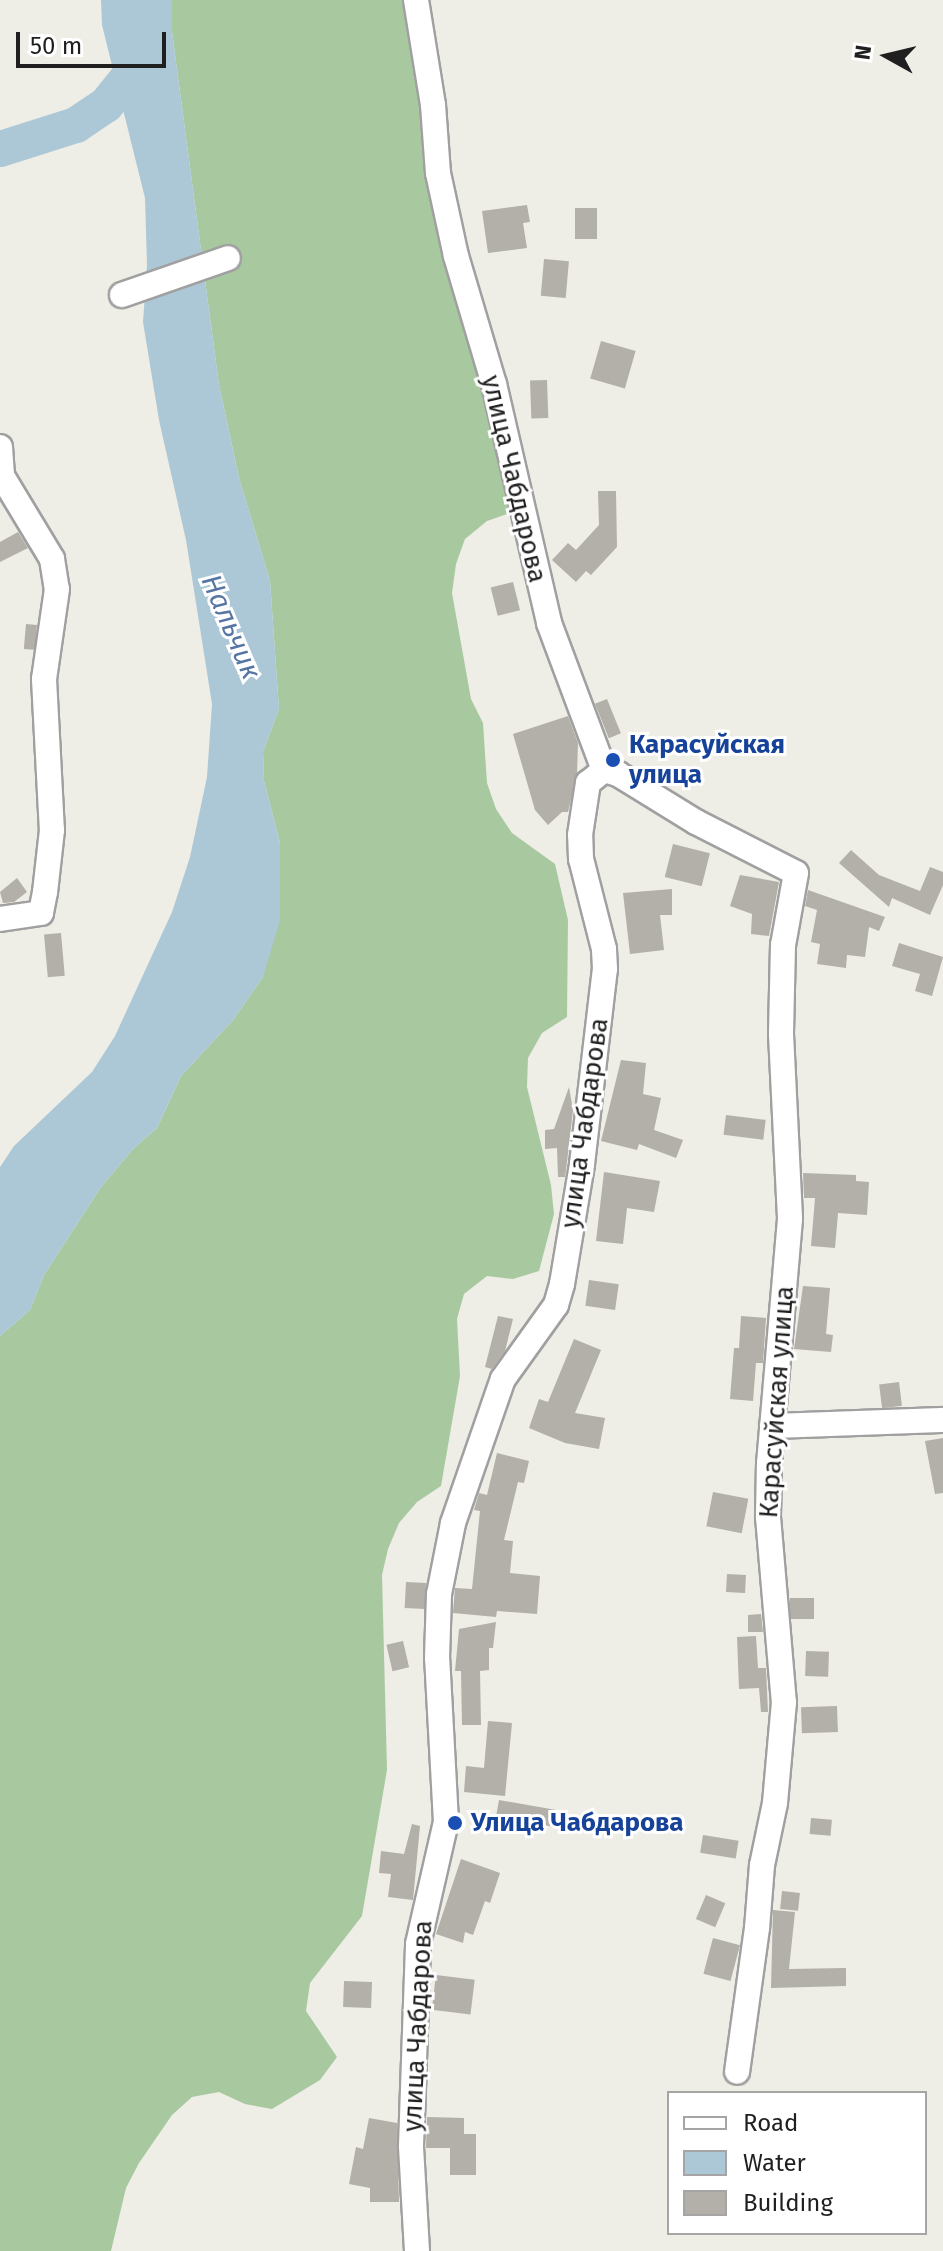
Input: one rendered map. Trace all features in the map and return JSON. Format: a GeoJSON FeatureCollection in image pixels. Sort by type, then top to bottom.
{"type":"FeatureCollection","features":[{"type":"Feature","properties":{"kind":"street","name":"улица Чабдарова"},"geometry":{"type":"LineString","coordinates":[[416,0],[433,105],[438,173],[456,256],[494,384],[549,623],[604,770],[588,783],[581,822],[581,859],[601,934],[605,969],[582,1164],[562,1284],[556,1305],[503,1379],[453,1523],[439,1594],[437,1673],[446,1822],[418,1944],[411,2146],[417,2251]]}},
{"type":"Feature","properties":{"kind":"street"},"geometry":{"type":"LineString","coordinates":[[124,295],[225,260]]}},
{"type":"Feature","properties":{"kind":"street"},"geometry":{"type":"LineString","coordinates":[[0,447],[2,476],[52,559],[57,589],[44,679],[52,830],[45,892],[41,913],[0,919]]}},
{"type":"Feature","properties":{"kind":"street","name":"Карасуйская улица"},"geometry":{"type":"LineString","coordinates":[[604,770],[618,774],[696,822],[796,873],[783,945],[781,1034],[790,1219],[772,1426],[768,1517],[782,1671],[782,1729],[737,2072]]}},
{"type":"Feature","properties":{"kind":"street"},"geometry":{"type":"LineString","coordinates":[[772,1426],[943,1420]]}},
{"type":"Feature","properties":{"kind":"green space"},"geometry":{"type":"Polygon","coordinates":[[[172,0],[416,0],[522,509],[487,521],[465,539],[456,564],[452,593],[471,699],[483,723],[487,783],[496,809],[512,833],[555,864],[568,920],[567,1017],[542,1033],[528,1058],[527,1087],[551,1185],[554,1214],[539,1271],[513,1279],[487,1276],[464,1294],[457,1319],[460,1376],[441,1486],[417,1502],[399,1523],[388,1549],[382,1575],[387,1770],[362,1916],[310,1983],[306,2011],[337,2057],[320,2080],[272,2109],[245,2104],[219,2092],[192,2097],[172,2115],[139,2163],[126,2188],[111,2251],[0,2251],[0,1336],[30,1310],[44,1275],[101,1187],[133,1149],[157,1128],[181,1076],[233,1020],[263,977],[280,843],[264,781],[263,752],[279,709],[270,581],[239,478],[219,385],[172,32],[172,0]]]}},
{"type":"Feature","properties":{"kind":"water","name":"Нальчик"},"geometry":{"type":"Polygon","coordinates":[[[101,0],[172,0],[172,32],[219,385],[239,478],[270,581],[279,709],[263,752],[264,781],[280,843],[280,920],[263,977],[233,1020],[181,1076],[157,1128],[133,1149],[101,1187],[44,1275],[30,1310],[0,1336],[0,1167],[14,1146],[92,1072],[115,1036],[172,912],[190,857],[207,777],[212,704],[186,540],[159,420],[143,322],[147,265],[145,198],[102,25],[101,0]]]}},
{"type":"Feature","properties":{"kind":"building"},"geometry":{"type":"Polygon","coordinates":[[[527,205],[530,222],[523,223],[527,248],[488,253],[482,211],[527,205]]]}},
{"type":"Feature","properties":{"kind":"building"},"geometry":{"type":"Polygon","coordinates":[[[575,208],[597,208],[597,239],[575,239],[575,208]]]}},
{"type":"Feature","properties":{"kind":"building"},"geometry":{"type":"Polygon","coordinates":[[[544,259],[569,261],[566,298],[541,296],[544,259]]]}},
{"type":"Feature","properties":{"kind":"building"},"geometry":{"type":"Polygon","coordinates":[[[601,341],[636,351],[625,388],[590,378],[601,341]]]}},
{"type":"Feature","properties":{"kind":"building"},"geometry":{"type":"Polygon","coordinates":[[[547,380],[548,418],[531,419],[530,381],[547,380]]]}},
{"type":"Feature","properties":{"kind":"building"},"geometry":{"type":"Polygon","coordinates":[[[598,491],[616,491],[617,547],[591,575],[586,571],[576,582],[552,560],[568,543],[576,550],[599,525],[598,491]]]}},
{"type":"Feature","properties":{"kind":"building"},"geometry":{"type":"Polygon","coordinates":[[[18,532],[28,548],[0,562],[0,542],[18,532]]]}},
{"type":"Feature","properties":{"kind":"building"},"geometry":{"type":"Polygon","coordinates":[[[513,582],[520,610],[498,616],[491,588],[513,582]]]}},
{"type":"Feature","properties":{"kind":"building"},"geometry":{"type":"Polygon","coordinates":[[[26,624],[37,625],[35,650],[24,649],[26,624]]]}},
{"type":"Feature","properties":{"kind":"building"},"geometry":{"type":"Polygon","coordinates":[[[607,699],[621,733],[609,738],[595,704],[607,699]]]}},
{"type":"Feature","properties":{"kind":"building"},"geometry":{"type":"Polygon","coordinates":[[[568,716],[578,743],[577,774],[568,812],[562,812],[548,825],[535,810],[513,734],[568,716]]]}},
{"type":"Feature","properties":{"kind":"building"},"geometry":{"type":"Polygon","coordinates":[[[673,844],[710,853],[702,886],[665,877],[673,844]]]}},
{"type":"Feature","properties":{"kind":"building"},"geometry":{"type":"Polygon","coordinates":[[[851,850],[879,875],[920,891],[930,867],[943,872],[943,885],[930,915],[892,898],[889,907],[839,863],[851,850]]]}},
{"type":"Feature","properties":{"kind":"building"},"geometry":{"type":"Polygon","coordinates":[[[740,875],[779,882],[769,936],[751,934],[752,914],[730,906],[740,875]]]}},
{"type":"Feature","properties":{"kind":"building"},"geometry":{"type":"Polygon","coordinates":[[[17,878],[27,892],[14,902],[3,903],[0,892],[17,878]]]}},
{"type":"Feature","properties":{"kind":"building"},"geometry":{"type":"Polygon","coordinates":[[[672,889],[672,915],[660,915],[664,950],[630,954],[623,893],[672,889]]]}},
{"type":"Feature","properties":{"kind":"building"},"geometry":{"type":"Polygon","coordinates":[[[808,890],[885,917],[879,931],[869,927],[865,957],[847,955],[846,968],[817,964],[820,944],[811,942],[817,910],[805,906],[808,890]]]}},
{"type":"Feature","properties":{"kind":"building"},"geometry":{"type":"Polygon","coordinates":[[[61,933],[65,976],[48,977],[44,934],[61,933]]]}},
{"type":"Feature","properties":{"kind":"building"},"geometry":{"type":"Polygon","coordinates":[[[899,943],[943,957],[932,996],[915,991],[920,974],[892,966],[899,943]]]}},
{"type":"Feature","properties":{"kind":"building"},"geometry":{"type":"Polygon","coordinates":[[[621,1060],[646,1063],[643,1094],[661,1098],[654,1130],[683,1140],[676,1158],[639,1144],[637,1150],[601,1141],[621,1060]]]}},
{"type":"Feature","properties":{"kind":"building"},"geometry":{"type":"Polygon","coordinates":[[[569,1087],[573,1110],[567,1162],[565,1177],[558,1177],[557,1148],[545,1149],[545,1130],[554,1129],[569,1087]]]}},
{"type":"Feature","properties":{"kind":"building"},"geometry":{"type":"Polygon","coordinates":[[[726,1115],[766,1120],[763,1140],[724,1135],[726,1115]]]}},
{"type":"Feature","properties":{"kind":"building"},"geometry":{"type":"Polygon","coordinates":[[[604,1172],[660,1181],[654,1212],[627,1208],[623,1244],[596,1241],[604,1172]]]}},
{"type":"Feature","properties":{"kind":"building"},"geometry":{"type":"Polygon","coordinates":[[[803,1173],[856,1175],[856,1181],[869,1182],[867,1215],[838,1213],[835,1248],[811,1246],[815,1198],[804,1198],[803,1173]]]}},
{"type":"Feature","properties":{"kind":"building"},"geometry":{"type":"Polygon","coordinates":[[[589,1280],[619,1284],[615,1310],[585,1306],[589,1280]]]}},
{"type":"Feature","properties":{"kind":"building"},"geometry":{"type":"Polygon","coordinates":[[[803,1286],[830,1288],[826,1334],[833,1335],[831,1352],[794,1349],[803,1286]]]}},
{"type":"Feature","properties":{"kind":"building"},"geometry":{"type":"Polygon","coordinates":[[[498,1316],[513,1319],[505,1351],[492,1369],[485,1367],[498,1316]]]}},
{"type":"Feature","properties":{"kind":"building"},"geometry":{"type":"Polygon","coordinates":[[[741,1316],[766,1318],[763,1363],[756,1363],[753,1401],[730,1399],[734,1348],[739,1348],[741,1316]]]}},
{"type":"Feature","properties":{"kind":"building"},"geometry":{"type":"Polygon","coordinates":[[[574,1339],[601,1350],[575,1413],[605,1418],[599,1449],[565,1443],[529,1428],[539,1399],[548,1402],[574,1339]]]}},
{"type":"Feature","properties":{"kind":"building"},"geometry":{"type":"Polygon","coordinates":[[[899,1382],[902,1406],[882,1408],[879,1384],[899,1382]]]}},
{"type":"Feature","properties":{"kind":"building"},"geometry":{"type":"Polygon","coordinates":[[[943,1438],[943,1493],[935,1494],[925,1441],[943,1438]]]}},
{"type":"Feature","properties":{"kind":"building"},"geometry":{"type":"Polygon","coordinates":[[[497,1453],[529,1461],[524,1483],[518,1482],[504,1540],[513,1541],[510,1573],[540,1576],[537,1614],[497,1611],[496,1617],[453,1613],[455,1588],[472,1589],[480,1511],[474,1510],[479,1493],[487,1495],[497,1453]]]}},
{"type":"Feature","properties":{"kind":"building"},"geometry":{"type":"Polygon","coordinates":[[[713,1492],[748,1499],[742,1533],[706,1526],[713,1492]]]}},
{"type":"Feature","properties":{"kind":"building"},"geometry":{"type":"Polygon","coordinates":[[[727,1574],[746,1575],[745,1593],[726,1592],[727,1574]]]}},
{"type":"Feature","properties":{"kind":"building"},"geometry":{"type":"Polygon","coordinates":[[[406,1582],[426,1583],[425,1609],[405,1608],[406,1582]]]}},
{"type":"Feature","properties":{"kind":"building"},"geometry":{"type":"Polygon","coordinates":[[[790,1598],[814,1598],[814,1619],[790,1619],[790,1598]]]}},
{"type":"Feature","properties":{"kind":"building"},"geometry":{"type":"Polygon","coordinates":[[[761,1614],[763,1632],[748,1632],[748,1615],[761,1614]]]}},
{"type":"Feature","properties":{"kind":"building"},"geometry":{"type":"Polygon","coordinates":[[[496,1622],[493,1648],[489,1648],[489,1670],[480,1671],[481,1725],[462,1725],[461,1671],[455,1671],[459,1629],[496,1622]]]}},
{"type":"Feature","properties":{"kind":"building"},"geometry":{"type":"Polygon","coordinates":[[[756,1636],[758,1668],[766,1668],[768,1712],[761,1712],[759,1688],[739,1689],[737,1637],[756,1636]]]}},
{"type":"Feature","properties":{"kind":"building"},"geometry":{"type":"Polygon","coordinates":[[[403,1641],[409,1667],[393,1671],[386,1645],[403,1641]]]}},
{"type":"Feature","properties":{"kind":"building"},"geometry":{"type":"Polygon","coordinates":[[[806,1651],[829,1652],[828,1677],[805,1676],[806,1651]]]}},
{"type":"Feature","properties":{"kind":"building"},"geometry":{"type":"Polygon","coordinates":[[[837,1706],[838,1732],[802,1733],[801,1707],[837,1706]]]}},
{"type":"Feature","properties":{"kind":"building"},"geometry":{"type":"Polygon","coordinates":[[[488,1721],[512,1723],[505,1796],[464,1792],[466,1766],[484,1768],[488,1721]]]}},
{"type":"Feature","properties":{"kind":"building"},"geometry":{"type":"Polygon","coordinates":[[[499,1800],[556,1810],[553,1827],[496,1817],[499,1800]]]}},
{"type":"Feature","properties":{"kind":"building"},"geometry":{"type":"Polygon","coordinates":[[[811,1818],[832,1820],[831,1836],[810,1834],[811,1818]]]}},
{"type":"Feature","properties":{"kind":"building"},"geometry":{"type":"Polygon","coordinates":[[[412,1824],[420,1826],[413,1900],[388,1897],[391,1874],[379,1873],[381,1851],[404,1854],[412,1824]]]}},
{"type":"Feature","properties":{"kind":"building"},"geometry":{"type":"Polygon","coordinates":[[[703,1835],[739,1841],[736,1858],[700,1853],[703,1835]]]}},
{"type":"Feature","properties":{"kind":"building"},"geometry":{"type":"Polygon","coordinates":[[[461,1859],[500,1873],[490,1903],[485,1901],[473,1935],[465,1932],[463,1943],[436,1934],[461,1859]]]}},
{"type":"Feature","properties":{"kind":"building"},"geometry":{"type":"Polygon","coordinates":[[[782,1891],[800,1893],[798,1911],[780,1909],[782,1891]]]}},
{"type":"Feature","properties":{"kind":"building"},"geometry":{"type":"Polygon","coordinates":[[[706,1895],[725,1903],[715,1927],[696,1919],[706,1895]]]}},
{"type":"Feature","properties":{"kind":"building"},"geometry":{"type":"Polygon","coordinates":[[[773,1910],[795,1912],[789,1969],[846,1968],[846,1986],[771,1988],[773,1910]]]}},
{"type":"Feature","properties":{"kind":"building"},"geometry":{"type":"Polygon","coordinates":[[[713,1938],[740,1945],[730,1981],[703,1974],[713,1938]]]}},
{"type":"Feature","properties":{"kind":"building"},"geometry":{"type":"Polygon","coordinates":[[[436,1975],[475,1980],[470,2014],[432,2010],[436,1975]]]}},
{"type":"Feature","properties":{"kind":"building"},"geometry":{"type":"Polygon","coordinates":[[[344,1981],[372,1982],[371,2008],[343,2007],[344,1981]]]}},
{"type":"Feature","properties":{"kind":"building"},"geometry":{"type":"Polygon","coordinates":[[[427,2117],[464,2118],[464,2134],[476,2134],[476,2175],[450,2175],[450,2148],[426,2148],[427,2117]]]}},
{"type":"Feature","properties":{"kind":"building"},"geometry":{"type":"Polygon","coordinates":[[[369,2118],[397,2123],[399,2202],[370,2202],[370,2188],[349,2184],[356,2147],[363,2149],[369,2118]]]}},
{"type":"Feature","properties":{"kind":"waterway"},"geometry":{"type":"LineString","coordinates":[[0,149],[76,125],[106,105],[148,53]]}},
{"type":"Feature","properties":{"kind":"place","name":"Карасуйская улица"},"geometry":{"type":"Point","coordinates":[613,760]}},
{"type":"Feature","properties":{"kind":"place","name":"Улица Чабдарова"},"geometry":{"type":"Point","coordinates":[455,1823]}}]}
